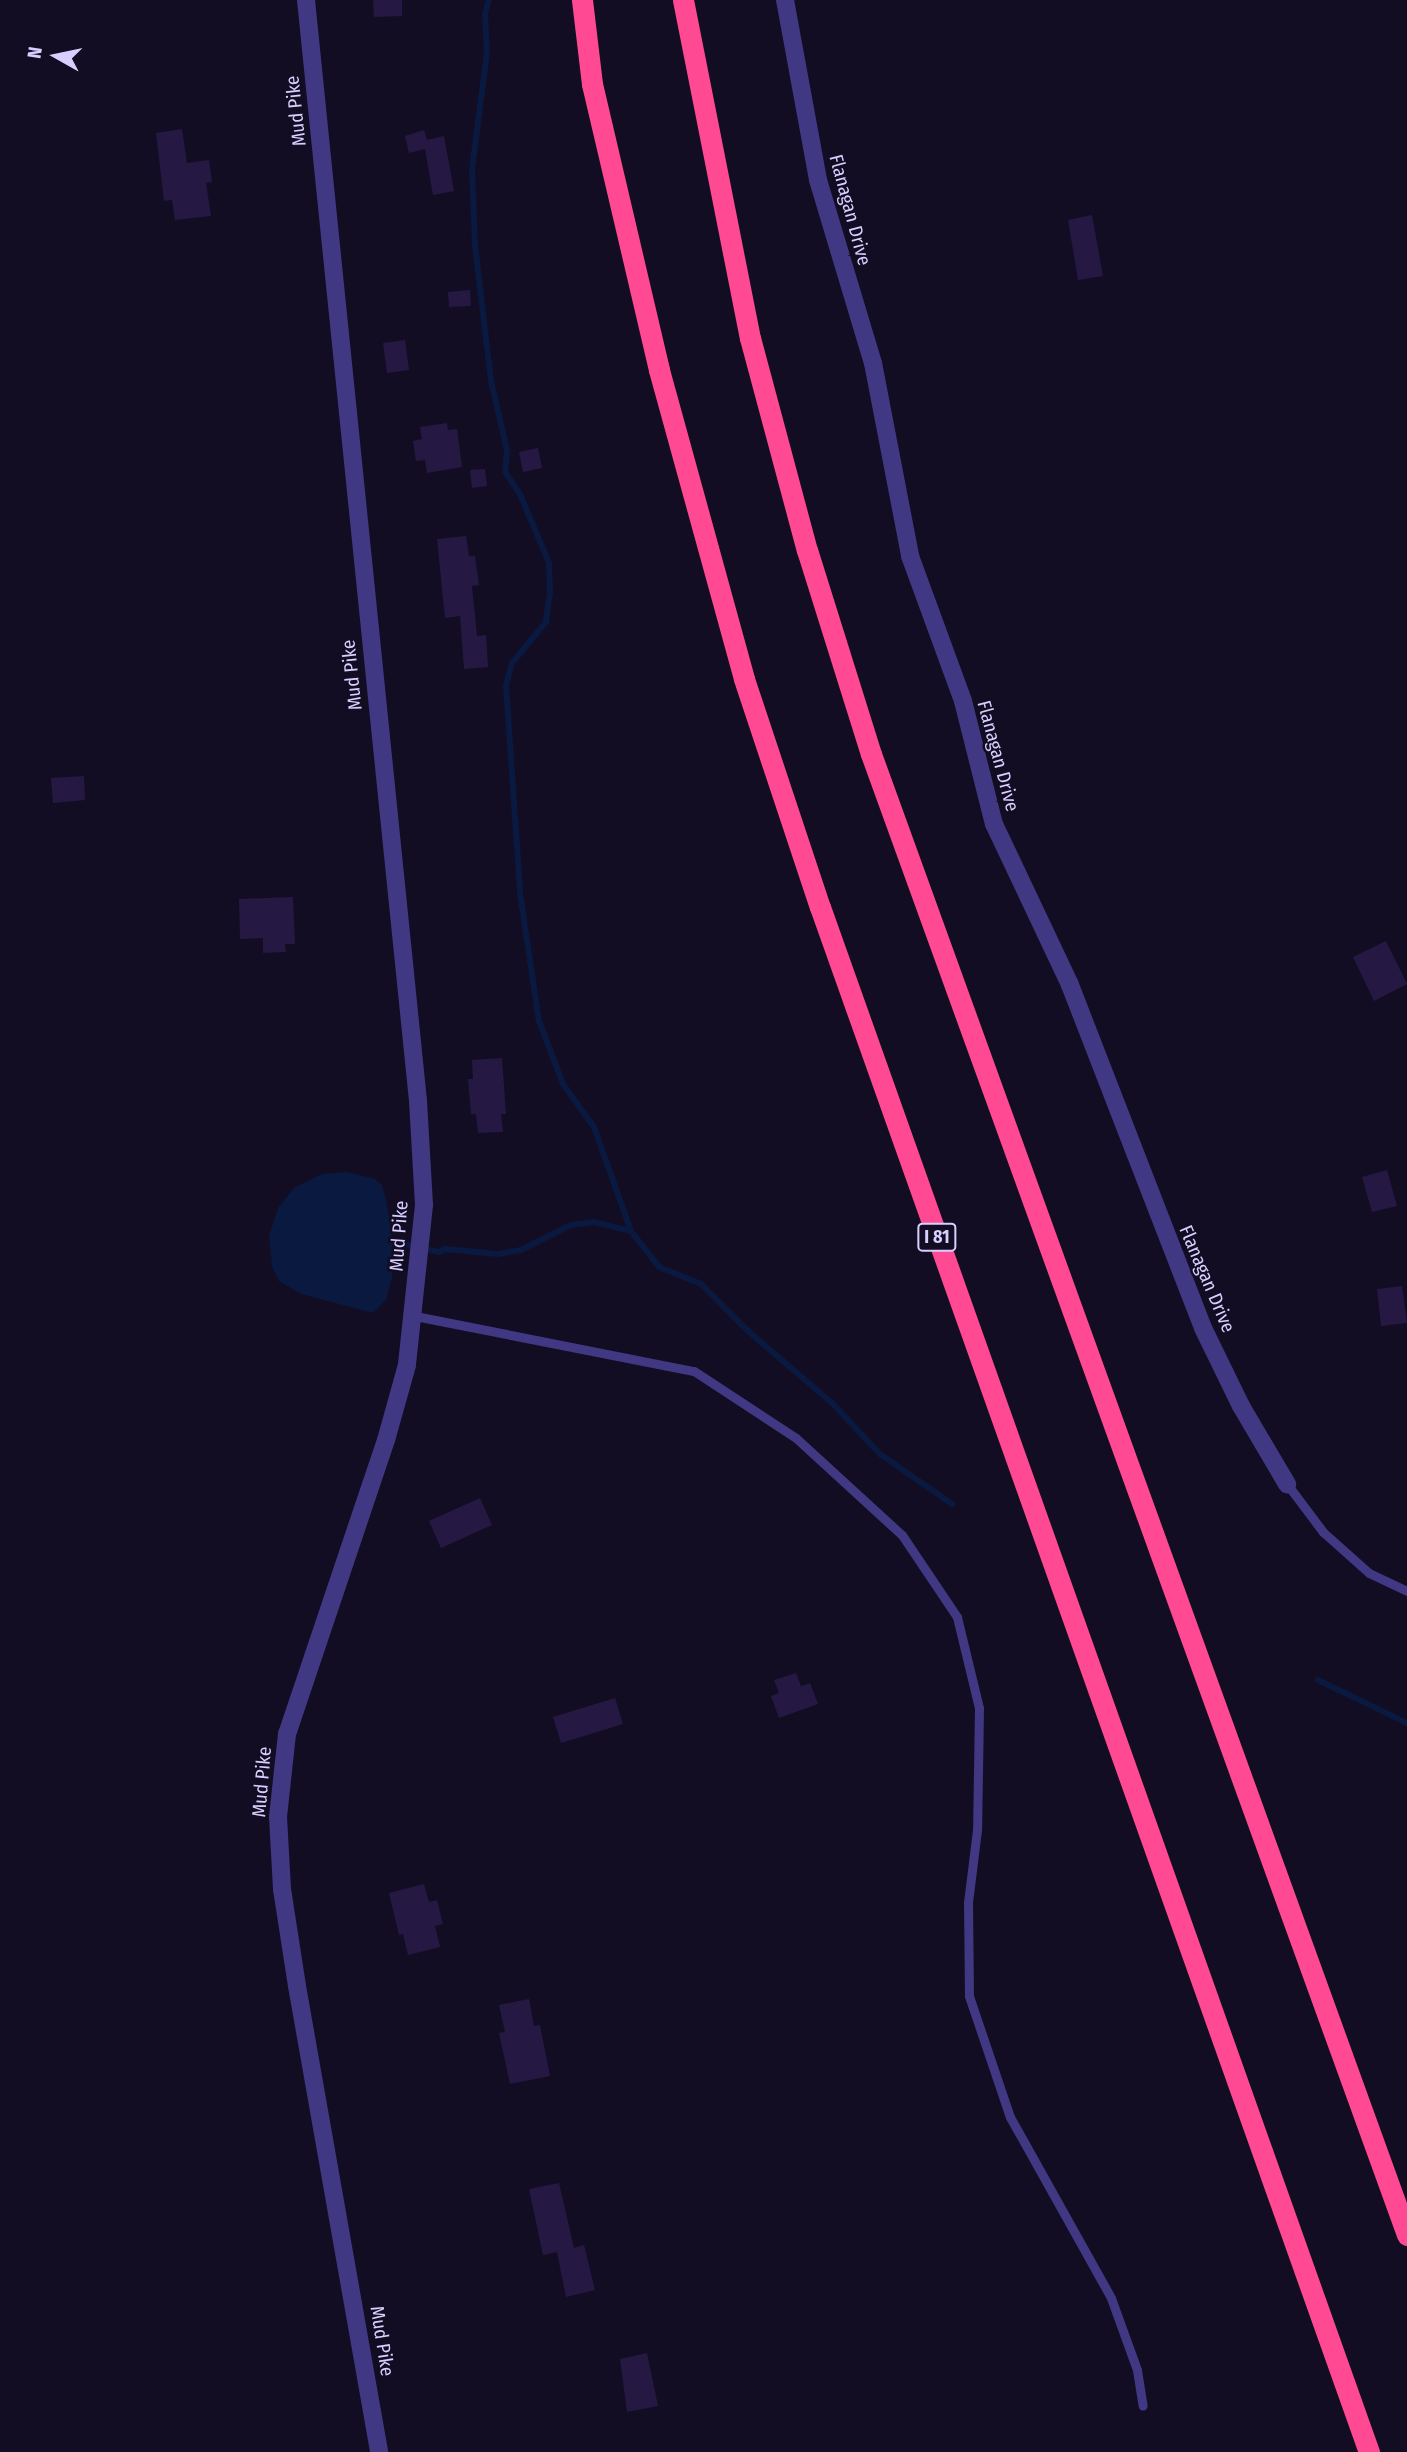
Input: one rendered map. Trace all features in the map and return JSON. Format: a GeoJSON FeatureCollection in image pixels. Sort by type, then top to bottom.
{"type":"FeatureCollection","features":[{"type":"Feature","properties":{"kind":"highway","name":"I 81"},"geometry":{"type":"LineString","coordinates":[[582,0],[592,84],[659,370],[748,692],[820,907],[1369,2452]]}},
{"type":"Feature","properties":{"kind":"highway"},"geometry":{"type":"LineString","coordinates":[[683,0],[750,338],[807,550],[871,754],[1407,2235]]}},
{"type":"Feature","properties":{"kind":"street","name":"Mud Pike"},"geometry":{"type":"LineString","coordinates":[[306,0],[418,1101],[424,1205],[415,1316],[407,1364],[386,1440],[287,1734],[278,1817],[282,1889],[297,1986],[379,2452]]}},
{"type":"Feature","properties":{"kind":"street","name":"Flanagan Drive"},"geometry":{"type":"LineString","coordinates":[[785,0],[818,180],[873,363],[910,556],[963,701],[994,824],[1070,985],[1203,1328],[1241,1406],[1287,1484]]}},
{"type":"Feature","properties":{"kind":"lane"},"geometry":{"type":"LineString","coordinates":[[415,1316],[694,1371],[796,1438],[902,1535],[957,1617],[979,1708],[977,1830],[968,1902],[969,1996],[1010,2117],[1111,2298],[1137,2370],[1143,2406]]}},
{"type":"Feature","properties":{"kind":"lane"},"geometry":{"type":"LineString","coordinates":[[1287,1484],[1323,1532],[1369,1573],[1407,1591]]}},
{"type":"Feature","properties":{"kind":"water"},"geometry":{"type":"Polygon","coordinates":[[[347,1172],[375,1179],[382,1185],[387,1203],[392,1241],[392,1278],[386,1300],[373,1313],[301,1294],[279,1281],[272,1267],[269,1236],[278,1208],[294,1188],[322,1174],[347,1172]]]}},
{"type":"Feature","properties":{"kind":"building"},"geometry":{"type":"Polygon","coordinates":[[[373,0],[402,0],[402,16],[374,17],[373,0]]]}},
{"type":"Feature","properties":{"kind":"building"},"geometry":{"type":"Polygon","coordinates":[[[182,129],[187,163],[209,160],[212,182],[206,183],[211,216],[175,220],[172,200],[164,201],[156,133],[182,129]]]}},
{"type":"Feature","properties":{"kind":"building"},"geometry":{"type":"Polygon","coordinates":[[[424,130],[427,140],[444,136],[454,191],[433,195],[425,149],[409,153],[405,136],[424,130]]]}},
{"type":"Feature","properties":{"kind":"building"},"geometry":{"type":"Polygon","coordinates":[[[1092,215],[1103,276],[1078,280],[1068,220],[1092,215]]]}},
{"type":"Feature","properties":{"kind":"building"},"geometry":{"type":"Polygon","coordinates":[[[470,290],[471,306],[449,307],[448,292],[470,290]]]}},
{"type":"Feature","properties":{"kind":"building"},"geometry":{"type":"Polygon","coordinates":[[[405,340],[409,370],[387,373],[383,343],[405,340]]]}},
{"type":"Feature","properties":{"kind":"building"},"geometry":{"type":"Polygon","coordinates":[[[447,423],[448,430],[457,429],[462,467],[427,473],[425,460],[416,461],[413,441],[422,439],[420,427],[447,423]]]}},
{"type":"Feature","properties":{"kind":"building"},"geometry":{"type":"Polygon","coordinates":[[[538,448],[542,468],[523,472],[519,452],[538,448]]]}},
{"type":"Feature","properties":{"kind":"building"},"geometry":{"type":"Polygon","coordinates":[[[485,469],[487,486],[472,488],[470,470],[485,469]]]}},
{"type":"Feature","properties":{"kind":"building"},"geometry":{"type":"Polygon","coordinates":[[[466,536],[469,556],[475,556],[479,585],[472,586],[477,636],[486,635],[488,667],[464,669],[460,616],[445,618],[437,539],[466,536]]]}},
{"type":"Feature","properties":{"kind":"building"},"geometry":{"type":"Polygon","coordinates":[[[84,776],[85,800],[53,803],[51,778],[84,776]]]}},
{"type":"Feature","properties":{"kind":"building"},"geometry":{"type":"Polygon","coordinates":[[[293,897],[295,944],[285,944],[286,952],[263,953],[263,938],[240,939],[239,899],[293,897]]]}},
{"type":"Feature","properties":{"kind":"building"},"geometry":{"type":"Polygon","coordinates":[[[1386,941],[1407,984],[1374,1001],[1353,957],[1386,941]]]}},
{"type":"Feature","properties":{"kind":"building"},"geometry":{"type":"Polygon","coordinates":[[[502,1058],[506,1114],[501,1114],[503,1132],[478,1133],[476,1114],[471,1114],[468,1079],[473,1079],[472,1060],[502,1058]]]}},
{"type":"Feature","properties":{"kind":"building"},"geometry":{"type":"Polygon","coordinates":[[[1387,1170],[1397,1206],[1372,1212],[1362,1177],[1387,1170]]]}},
{"type":"Feature","properties":{"kind":"building"},"geometry":{"type":"Polygon","coordinates":[[[1402,1286],[1407,1323],[1381,1326],[1377,1289],[1402,1286]]]}},
{"type":"Feature","properties":{"kind":"building"},"geometry":{"type":"Polygon","coordinates":[[[480,1498],[492,1525],[441,1548],[429,1521],[480,1498]]]}},
{"type":"Feature","properties":{"kind":"building"},"geometry":{"type":"Polygon","coordinates":[[[796,1673],[801,1686],[810,1683],[818,1704],[779,1718],[771,1696],[779,1693],[774,1680],[796,1673]]]}},
{"type":"Feature","properties":{"kind":"building"},"geometry":{"type":"Polygon","coordinates":[[[615,1698],[623,1724],[561,1743],[553,1717],[615,1698]]]}},
{"type":"Feature","properties":{"kind":"building"},"geometry":{"type":"Polygon","coordinates":[[[424,1884],[429,1902],[437,1900],[443,1924],[435,1926],[440,1947],[408,1955],[403,1934],[399,1935],[389,1893],[424,1884]]]}},
{"type":"Feature","properties":{"kind":"building"},"geometry":{"type":"Polygon","coordinates":[[[529,1999],[534,2026],[540,2025],[550,2076],[510,2084],[499,2033],[505,2032],[499,2005],[529,1999]]]}},
{"type":"Feature","properties":{"kind":"building"},"geometry":{"type":"Polygon","coordinates":[[[559,2183],[574,2248],[584,2245],[595,2290],[566,2297],[557,2252],[543,2255],[529,2189],[559,2183]]]}},
{"type":"Feature","properties":{"kind":"building"},"geometry":{"type":"Polygon","coordinates":[[[647,2353],[658,2406],[627,2412],[620,2359],[647,2353]]]}},
{"type":"Feature","properties":{"kind":"waterway"},"geometry":{"type":"LineString","coordinates":[[489,0],[485,14],[487,52],[472,169],[475,245],[491,381],[507,450],[505,472],[520,494],[549,563],[550,592],[546,622],[512,663],[506,685],[520,893],[539,1021],[563,1084],[594,1127],[631,1231],[659,1267],[701,1284],[748,1331],[832,1403],[880,1454],[952,1504]]}},
{"type":"Feature","properties":{"kind":"waterway"},"geometry":{"type":"LineString","coordinates":[[385,1240],[439,1252],[445,1249],[498,1254],[521,1250],[571,1225],[594,1222],[631,1231]]}},
{"type":"Feature","properties":{"kind":"waterway"},"geometry":{"type":"LineString","coordinates":[[1318,1680],[1407,1723]]}}]}
